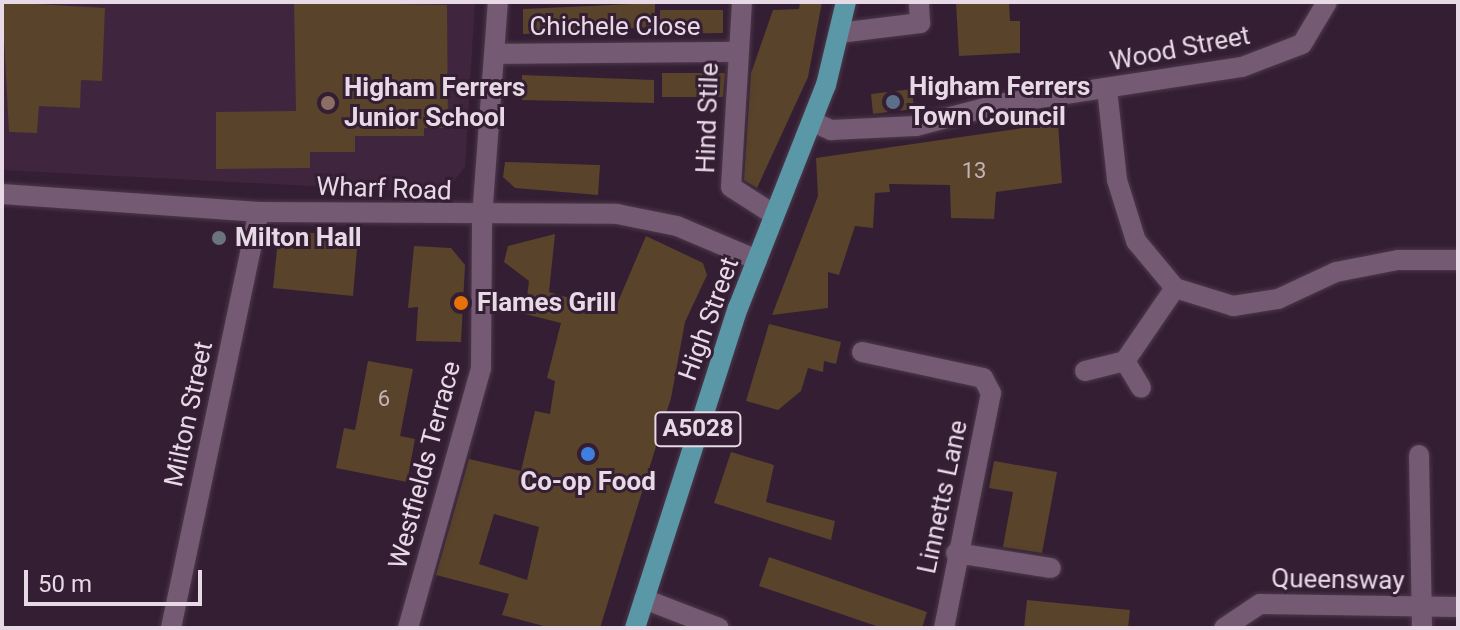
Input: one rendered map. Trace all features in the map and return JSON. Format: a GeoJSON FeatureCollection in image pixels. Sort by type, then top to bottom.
{"type":"FeatureCollection","features":[{"type":"Feature","properties":{"kind":"main road","name":"A5028"},"geometry":{"type":"LineString","coordinates":[[813,122],[846,2]]}},
{"type":"Feature","properties":{"kind":"main road","name":"High Street"},"geometry":{"type":"LineString","coordinates":[[635,628],[773,214],[813,122]]}},
{"type":"Feature","properties":{"kind":"street","name":"Westfields Terrace"},"geometry":{"type":"LineString","coordinates":[[408,628],[481,368],[482,218],[498,2]]}},
{"type":"Feature","properties":{"kind":"street","name":"Hind Stile"},"geometry":{"type":"LineString","coordinates":[[742,2],[736,52],[731,187],[773,214]]}},
{"type":"Feature","properties":{"kind":"street"},"geometry":{"type":"LineString","coordinates":[[839,33],[920,23],[919,2]]}},
{"type":"Feature","properties":{"kind":"street","name":"Wood Street"},"geometry":{"type":"LineString","coordinates":[[813,122],[869,130],[946,120],[1000,104],[1242,67],[1302,44],[1319,25],[1327,2]]}},
{"type":"Feature","properties":{"kind":"street","name":"Chichele Close"},"geometry":{"type":"LineString","coordinates":[[494,54],[736,52]]}},
{"type":"Feature","properties":{"kind":"street"},"geometry":{"type":"LineString","coordinates":[[1107,89],[1117,180],[1136,241],[1175,288],[1233,306],[1278,299],[1336,272],[1398,260],[1458,260]]}},
{"type":"Feature","properties":{"kind":"street","name":"Wharf Road"},"geometry":{"type":"LineString","coordinates":[[2,194],[259,212],[482,218],[648,217],[757,260]]}},
{"type":"Feature","properties":{"kind":"street","name":"Milton Street"},"geometry":{"type":"LineString","coordinates":[[171,628],[259,212]]}},
{"type":"Feature","properties":{"kind":"street"},"geometry":{"type":"LineString","coordinates":[[1085,371],[1125,361],[1175,288]]}},
{"type":"Feature","properties":{"kind":"street","name":"Linnetts Lane"},"geometry":{"type":"LineString","coordinates":[[862,352],[983,378],[991,393],[956,553],[944,628]]}},
{"type":"Feature","properties":{"kind":"street"},"geometry":{"type":"LineString","coordinates":[[1125,361],[1141,388]]}},
{"type":"Feature","properties":{"kind":"street"},"geometry":{"type":"LineString","coordinates":[[1419,455],[1422,628]]}},
{"type":"Feature","properties":{"kind":"street"},"geometry":{"type":"LineString","coordinates":[[956,553],[1051,568]]}},
{"type":"Feature","properties":{"kind":"street"},"geometry":{"type":"LineString","coordinates":[[644,599],[719,628]]}},
{"type":"Feature","properties":{"kind":"street","name":"Queensway"},"geometry":{"type":"LineString","coordinates":[[1224,628],[1260,604],[1458,607]]}},
{"type":"Feature","properties":{"kind":"shaded area"},"geometry":{"type":"Polygon","coordinates":[[[2,2],[475,2],[465,167],[444,193],[2,170],[2,2]]]}},
{"type":"Feature","properties":{"kind":"building"},"geometry":{"type":"Polygon","coordinates":[[[2,2],[105,8],[102,81],[81,80],[80,108],[39,106],[37,133],[9,132],[2,2]]]}},
{"type":"Feature","properties":{"kind":"building"},"geometry":{"type":"Polygon","coordinates":[[[294,2],[447,5],[448,128],[424,128],[424,136],[355,136],[355,152],[310,152],[310,168],[216,169],[216,112],[296,111],[294,2]]]}},
{"type":"Feature","properties":{"kind":"building"},"geometry":{"type":"Polygon","coordinates":[[[800,2],[822,2],[808,77],[757,188],[744,180],[751,73],[773,10],[799,9],[800,2]]]}},
{"type":"Feature","properties":{"kind":"building"},"geometry":{"type":"Polygon","coordinates":[[[956,2],[1009,2],[1010,21],[1020,21],[1020,53],[959,56],[956,2]]]}},
{"type":"Feature","properties":{"kind":"building"},"geometry":{"type":"Polygon","coordinates":[[[655,3],[655,27],[523,34],[523,9],[655,3]]]}},
{"type":"Feature","properties":{"kind":"building"},"geometry":{"type":"Polygon","coordinates":[[[660,10],[723,10],[723,33],[660,34],[660,10]]]}},
{"type":"Feature","properties":{"kind":"building"},"geometry":{"type":"Polygon","coordinates":[[[662,73],[725,73],[723,97],[662,97],[662,73]]]}},
{"type":"Feature","properties":{"kind":"building"},"geometry":{"type":"Polygon","coordinates":[[[522,75],[654,80],[654,103],[522,100],[522,75]]]}},
{"type":"Feature","properties":{"kind":"building","name":"Higham Ferrers Town Council"},"geometry":{"type":"Polygon","coordinates":[[[912,89],[914,109],[873,114],[871,94],[912,89]]]}},
{"type":"Feature","properties":{"kind":"building"},"geometry":{"type":"Polygon","coordinates":[[[1058,123],[1062,183],[996,192],[994,219],[951,218],[950,185],[889,184],[890,192],[875,193],[873,228],[855,226],[839,275],[828,272],[828,308],[772,315],[818,196],[816,158],[1058,123]]]}},
{"type":"Feature","properties":{"kind":"building"},"geometry":{"type":"Polygon","coordinates":[[[505,162],[600,165],[598,195],[515,188],[503,177],[505,162]]]}},
{"type":"Feature","properties":{"kind":"building"},"geometry":{"type":"Polygon","coordinates":[[[279,230],[358,237],[353,296],[273,288],[279,230]]]}},
{"type":"Feature","properties":{"kind":"building"},"geometry":{"type":"Polygon","coordinates":[[[555,234],[549,292],[614,311],[646,236],[703,263],[707,275],[685,322],[671,398],[600,628],[551,628],[502,615],[509,594],[436,575],[469,459],[521,471],[535,411],[550,414],[555,381],[547,378],[561,323],[525,314],[529,281],[504,262],[508,246],[555,234]],[[494,514],[479,564],[527,580],[539,527],[494,514]]]}},
{"type":"Feature","properties":{"kind":"building"},"geometry":{"type":"Polygon","coordinates":[[[414,246],[451,248],[465,265],[461,342],[416,341],[418,307],[408,308],[414,246]]]}},
{"type":"Feature","properties":{"kind":"building"},"geometry":{"type":"Polygon","coordinates":[[[769,324],[841,342],[836,364],[824,361],[823,372],[808,368],[801,391],[778,410],[746,401],[769,324]]]}},
{"type":"Feature","properties":{"kind":"building"},"geometry":{"type":"Polygon","coordinates":[[[368,361],[413,369],[400,436],[415,439],[407,482],[336,468],[344,428],[355,430],[368,361]]]}},
{"type":"Feature","properties":{"kind":"building"},"geometry":{"type":"Polygon","coordinates":[[[731,452],[774,465],[766,502],[835,521],[831,540],[714,503],[731,452]]]}},
{"type":"Feature","properties":{"kind":"building"},"geometry":{"type":"Polygon","coordinates":[[[994,461],[1057,472],[1042,553],[1003,547],[1013,492],[989,488],[994,461]]]}},
{"type":"Feature","properties":{"kind":"building"},"geometry":{"type":"Polygon","coordinates":[[[769,557],[927,612],[922,628],[882,628],[759,586],[769,557]]]}},
{"type":"Feature","properties":{"kind":"building"},"geometry":{"type":"Polygon","coordinates":[[[1027,600],[1130,610],[1128,628],[1024,628],[1027,600]]]}},
{"type":"Feature","properties":{"kind":"place","name":"Higham Ferrers Town Council"},"geometry":{"type":"Point","coordinates":[893,102]}},
{"type":"Feature","properties":{"kind":"place","name":"Higham Ferrers Junior School"},"geometry":{"type":"Point","coordinates":[328,103]}},
{"type":"Feature","properties":{"kind":"place","name":"Milton Hall"},"geometry":{"type":"Point","coordinates":[219,238]}},
{"type":"Feature","properties":{"kind":"place","name":"Flames Grill"},"geometry":{"type":"Point","coordinates":[461,303]}},
{"type":"Feature","properties":{"kind":"place","name":"Co-op Food"},"geometry":{"type":"Point","coordinates":[588,454]}}]}
